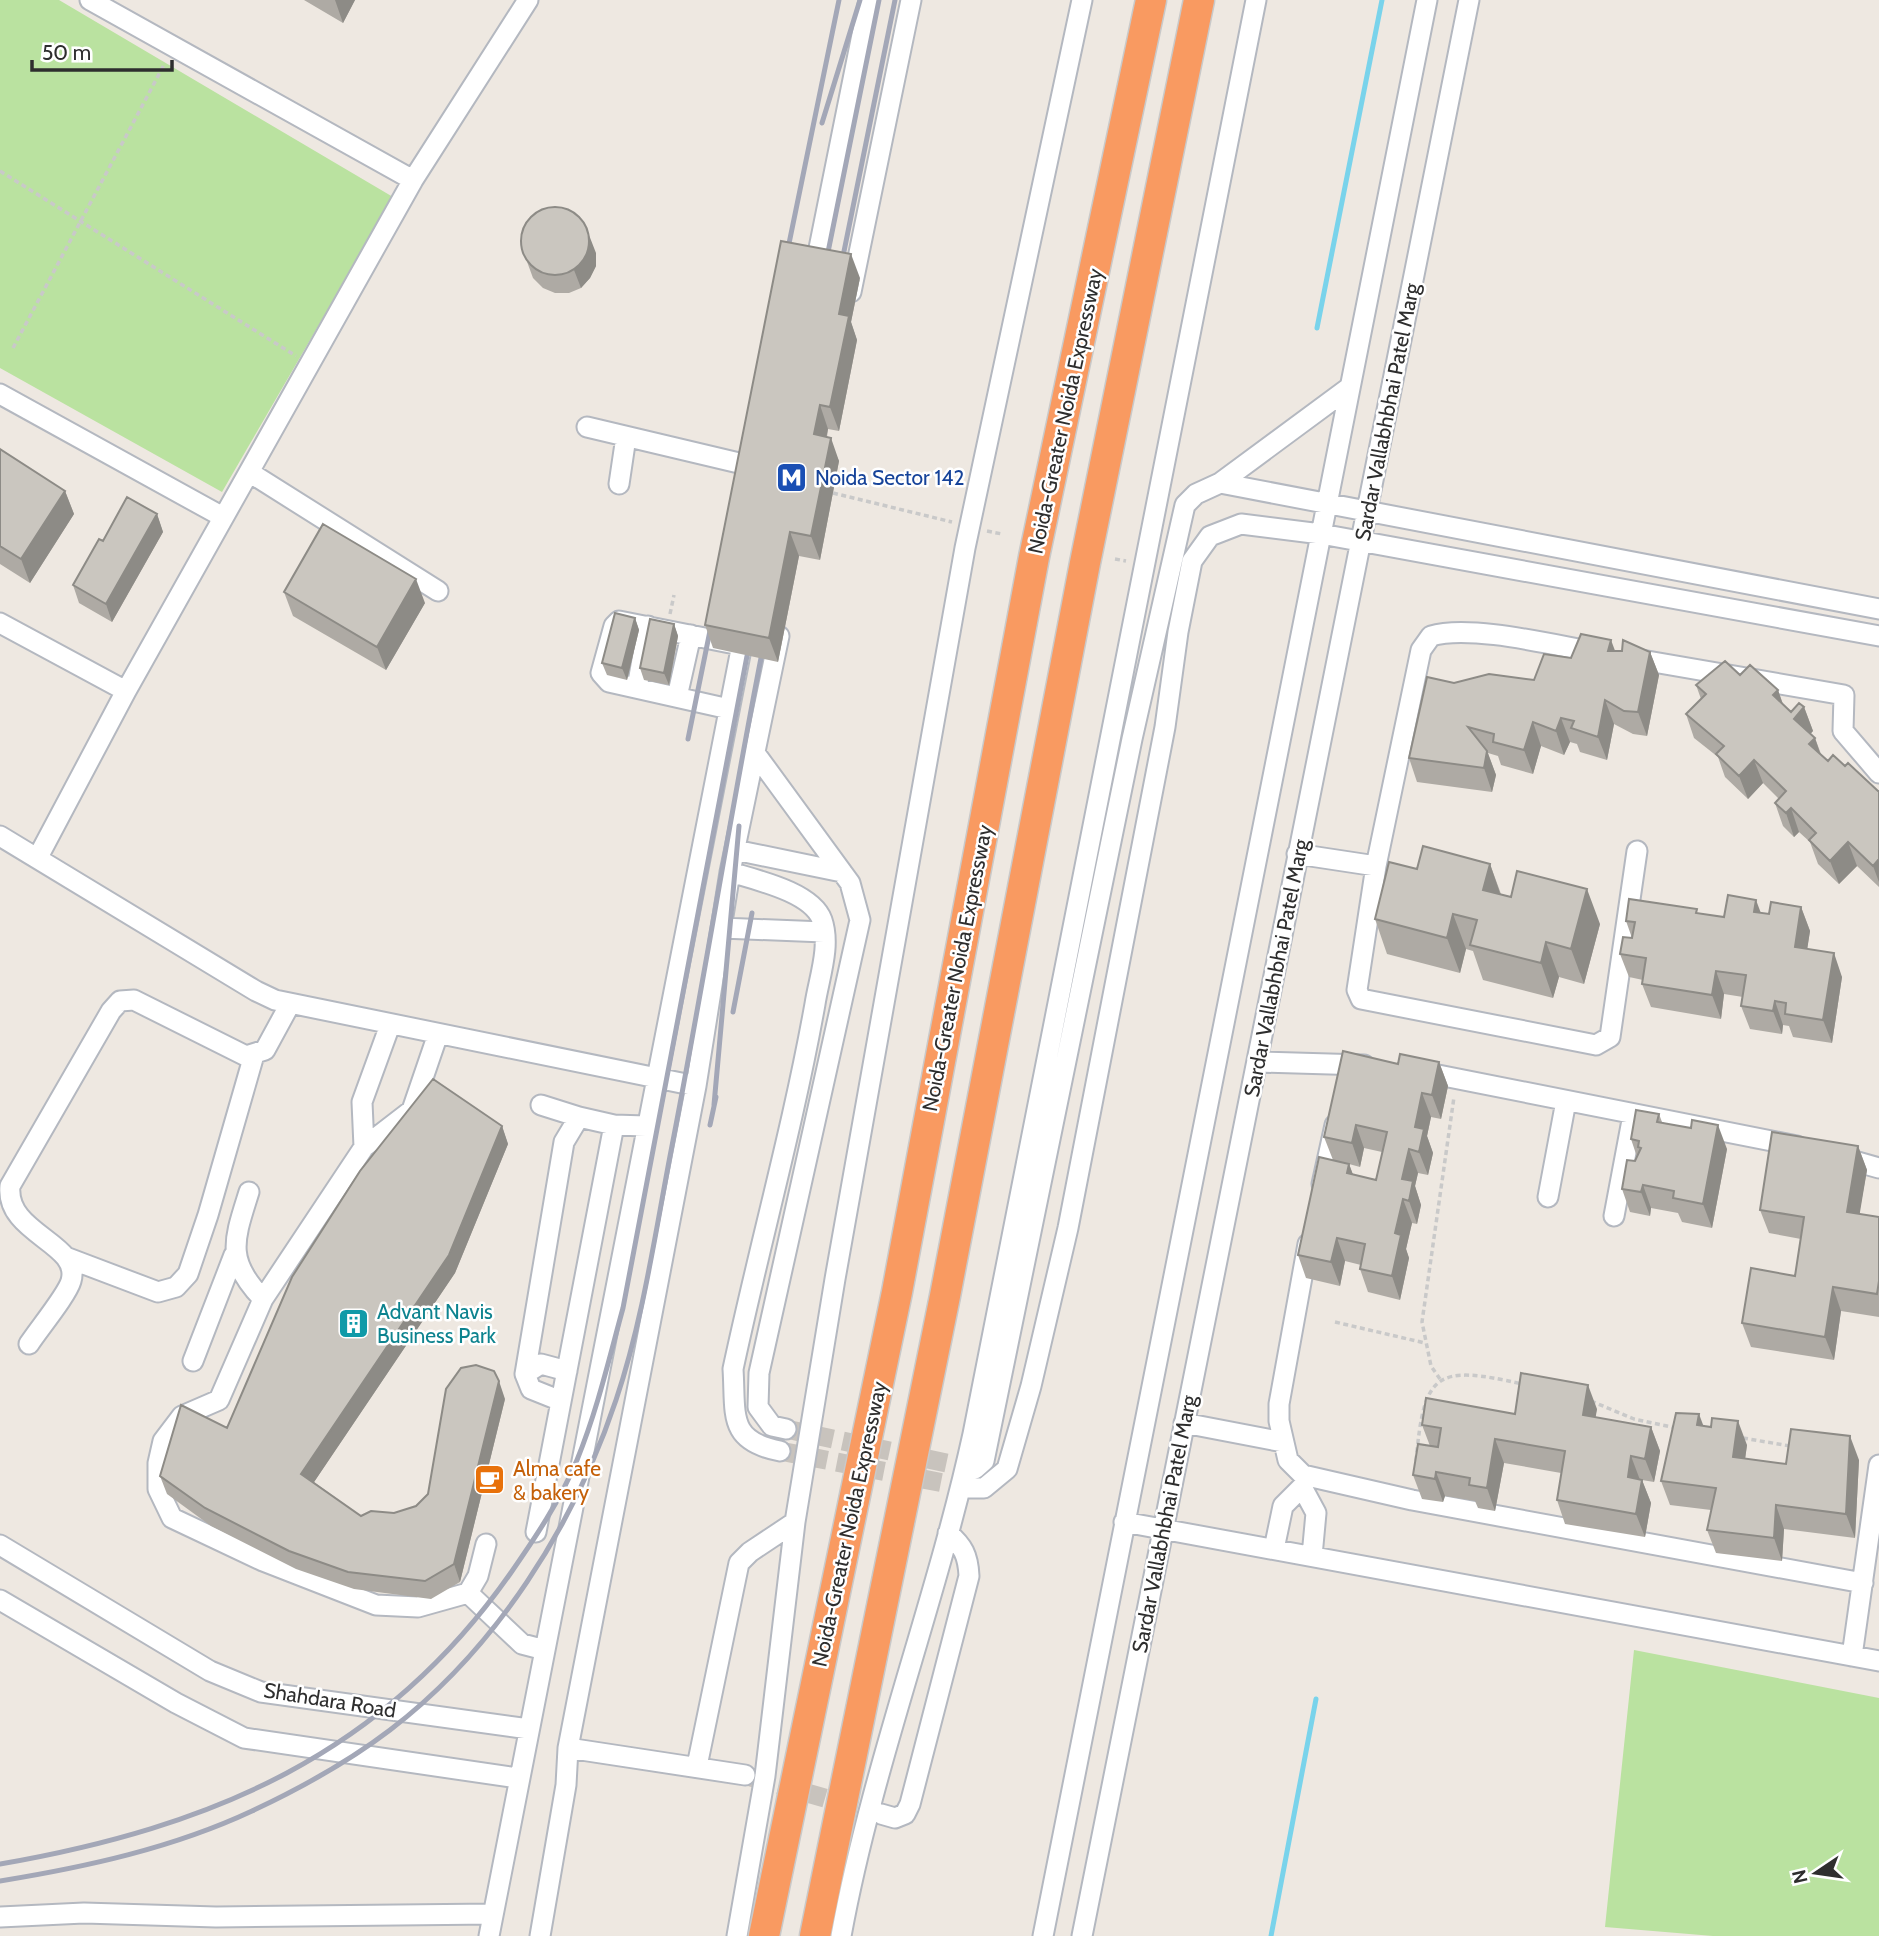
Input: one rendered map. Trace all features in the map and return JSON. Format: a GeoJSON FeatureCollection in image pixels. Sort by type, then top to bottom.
{"type":"FeatureCollection","features":[{"type":"Feature","properties":{"kind":"highway","name":"Noida-Greater Noida Expressway"},"geometry":{"type":"LineString","coordinates":[[758,1921],[897,1292],[1034,557],[1151,0]]}},
{"type":"Feature","properties":{"kind":"highway"},"geometry":{"type":"LineString","coordinates":[[829,1929],[945,1296],[1085,564],[1199,0]]}},
{"type":"Feature","properties":{"kind":"street"},"geometry":{"type":"LineString","coordinates":[[90,0],[413,180]]}},
{"type":"Feature","properties":{"kind":"street"},"geometry":{"type":"LineString","coordinates":[[38,857],[126,691],[413,180],[528,0]]}},
{"type":"Feature","properties":{"kind":"street"},"geometry":{"type":"LineString","coordinates":[[810,296],[869,0]]}},
{"type":"Feature","properties":{"kind":"street"},"geometry":{"type":"LineString","coordinates":[[846,315],[911,0]]}},
{"type":"Feature","properties":{"kind":"street"},"geometry":{"type":"LineString","coordinates":[[737,1936],[758,1921],[765,1776],[795,1522],[835,1279],[970,527],[1082,0]]}},
{"type":"Feature","properties":{"kind":"street"},"geometry":{"type":"LineString","coordinates":[[829,1929],[963,1482],[1002,1297],[1148,538],[1256,0]]}},
{"type":"Feature","properties":{"kind":"street","name":"Sardar Vallabhbhai Patel Marg"},"geometry":{"type":"LineString","coordinates":[[1043,1936],[1427,0]]}},
{"type":"Feature","properties":{"kind":"street","name":"Sardar Vallabhbhai Patel Marg"},"geometry":{"type":"LineString","coordinates":[[1082,1936],[1162,1528],[1259,1062],[1297,854],[1469,0]]}},
{"type":"Feature","properties":{"kind":"street"},"geometry":{"type":"LineString","coordinates":[[975,1469],[984,1461],[1132,738],[1185,505],[1196,494],[1220,483],[1350,387]]}},
{"type":"Feature","properties":{"kind":"street"},"geometry":{"type":"LineString","coordinates":[[0,394],[223,517]]}},
{"type":"Feature","properties":{"kind":"street"},"geometry":{"type":"LineString","coordinates":[[587,427],[775,471]]}},
{"type":"Feature","properties":{"kind":"street"},"geometry":{"type":"LineString","coordinates":[[619,484],[626,437]]}},
{"type":"Feature","properties":{"kind":"street"},"geometry":{"type":"LineString","coordinates":[[249,472],[438,591]]}},
{"type":"Feature","properties":{"kind":"street"},"geometry":{"type":"LineString","coordinates":[[1220,483],[1879,609]]}},
{"type":"Feature","properties":{"kind":"street"},"geometry":{"type":"LineString","coordinates":[[969,1488],[984,1488],[1007,1469],[1031,1386],[1068,1228],[1165,727],[1178,632],[1192,561],[1210,536],[1241,524],[1321,534],[1879,636]]}},
{"type":"Feature","properties":{"kind":"street"},"geometry":{"type":"LineString","coordinates":[[0,1917],[84,1913],[491,1926],[517,1778],[545,1650],[655,1078],[750,606]]}},
{"type":"Feature","properties":{"kind":"street"},"geometry":{"type":"LineString","coordinates":[[541,1932],[566,1785],[568,1748],[696,1086],[730,872],[783,616]]}},
{"type":"Feature","properties":{"kind":"street"},"geometry":{"type":"LineString","coordinates":[[729,709],[609,682],[601,673],[616,623],[623,621],[742,645]]}},
{"type":"Feature","properties":{"kind":"street"},"geometry":{"type":"LineString","coordinates":[[0,623],[126,691]]}},
{"type":"Feature","properties":{"kind":"street"},"geometry":{"type":"LineString","coordinates":[[637,688],[648,626]]}},
{"type":"Feature","properties":{"kind":"street"},"geometry":{"type":"LineString","coordinates":[[1637,851],[1610,1037],[1596,1045],[1361,999],[1357,993],[1376,866],[1421,650],[1431,636],[1441,633],[1507,639],[1844,695],[1843,731],[1879,773]]}},
{"type":"Feature","properties":{"kind":"street"},"geometry":{"type":"LineString","coordinates":[[677,697],[691,635]]}},
{"type":"Feature","properties":{"kind":"street"},"geometry":{"type":"LineString","coordinates":[[755,753],[850,883],[860,920],[759,1373],[758,1407],[772,1426],[786,1429]]}},
{"type":"Feature","properties":{"kind":"street"},"geometry":{"type":"LineString","coordinates":[[0,836],[256,991],[290,1004],[696,1086]]}},
{"type":"Feature","properties":{"kind":"street"},"geometry":{"type":"LineString","coordinates":[[735,850],[842,872]]}},
{"type":"Feature","properties":{"kind":"street"},"geometry":{"type":"LineString","coordinates":[[1297,854],[1376,866]]}},
{"type":"Feature","properties":{"kind":"street"},"geometry":{"type":"LineString","coordinates":[[730,872],[779,887],[810,905],[821,918],[826,941],[808,1042],[733,1369],[736,1421],[742,1435],[757,1447],[780,1451]]}},
{"type":"Feature","properties":{"kind":"street"},"geometry":{"type":"LineString","coordinates":[[722,928],[824,932]]}},
{"type":"Feature","properties":{"kind":"street"},"geometry":{"type":"LineString","coordinates":[[254,1055],[200,1239],[188,1274],[176,1287],[158,1292],[68,1258],[16,1214],[11,1205],[10,1186],[111,1011],[120,1002],[134,1000],[246,1056],[265,1050],[290,1004]]}},
{"type":"Feature","properties":{"kind":"street"},"geometry":{"type":"LineString","coordinates":[[364,1147],[362,1102],[390,1025]]}},
{"type":"Feature","properties":{"kind":"street"},"geometry":{"type":"LineString","coordinates":[[438,1034],[412,1110],[364,1147],[263,1299],[219,1400],[182,1416],[163,1441],[158,1464],[158,1489],[172,1518],[263,1562],[376,1605],[418,1607],[468,1593],[478,1576],[486,1544]]}},
{"type":"Feature","properties":{"kind":"street"},"geometry":{"type":"LineString","coordinates":[[1259,1062],[1349,1064],[1457,1078],[1633,1115],[1806,1147],[1879,1168]]}},
{"type":"Feature","properties":{"kind":"street"},"geometry":{"type":"LineString","coordinates":[[1312,1556],[1316,1513],[1302,1481],[1288,1460],[1279,1404],[1298,1288],[1349,1064]]}},
{"type":"Feature","properties":{"kind":"street"},"geometry":{"type":"LineString","coordinates":[[1548,1196],[1566,1101]]}},
{"type":"Feature","properties":{"kind":"street"},"geometry":{"type":"LineString","coordinates":[[541,1105],[614,1125],[646,1126]]}},
{"type":"Feature","properties":{"kind":"street"},"geometry":{"type":"LineString","coordinates":[[1614,1216],[1633,1115]]}},
{"type":"Feature","properties":{"kind":"street"},"geometry":{"type":"LineString","coordinates":[[561,1401],[531,1389],[525,1374],[564,1142],[579,1117]]}},
{"type":"Feature","properties":{"kind":"street"},"geometry":{"type":"LineString","coordinates":[[536,1532],[614,1125]]}},
{"type":"Feature","properties":{"kind":"street"},"geometry":{"type":"LineString","coordinates":[[193,1361],[234,1255],[237,1232],[249,1192]]}},
{"type":"Feature","properties":{"kind":"street"},"geometry":{"type":"LineString","coordinates":[[234,1255],[245,1280],[263,1299]]}},
{"type":"Feature","properties":{"kind":"street"},"geometry":{"type":"LineString","coordinates":[[29,1345],[71,1280],[68,1258]]}},
{"type":"Feature","properties":{"kind":"street"},"geometry":{"type":"LineString","coordinates":[[525,1374],[541,1364],[567,1371]]}},
{"type":"Feature","properties":{"kind":"street"},"geometry":{"type":"LineString","coordinates":[[1184,1423],[1283,1442]]}},
{"type":"Feature","properties":{"kind":"street"},"geometry":{"type":"LineString","coordinates":[[1852,1656],[1879,1465]]}},
{"type":"Feature","properties":{"kind":"street"},"geometry":{"type":"LineString","coordinates":[[1302,1481],[1863,1583]]}},
{"type":"Feature","properties":{"kind":"street"},"geometry":{"type":"LineString","coordinates":[[1274,1549],[1283,1506],[1302,1481]]}},
{"type":"Feature","properties":{"kind":"street"},"geometry":{"type":"LineString","coordinates":[[697,1766],[739,1563],[750,1552],[795,1522]]}},
{"type":"Feature","properties":{"kind":"street"},"geometry":{"type":"LineString","coordinates":[[1124,1522],[1879,1661]]}},
{"type":"Feature","properties":{"kind":"street"},"geometry":{"type":"LineString","coordinates":[[881,1814],[895,1818],[905,1814],[910,1804],[969,1576],[968,1558],[962,1546],[948,1533]]}},
{"type":"Feature","properties":{"kind":"street","name":"Shahdara Road"},"geometry":{"type":"LineString","coordinates":[[0,1545],[210,1671],[261,1692],[529,1729]]}},
{"type":"Feature","properties":{"kind":"street"},"geometry":{"type":"LineString","coordinates":[[468,1593],[522,1644],[545,1650]]}},
{"type":"Feature","properties":{"kind":"street"},"geometry":{"type":"LineString","coordinates":[[0,1600],[176,1703],[244,1738],[517,1778]]}},
{"type":"Feature","properties":{"kind":"street"},"geometry":{"type":"LineString","coordinates":[[439,1603],[477,1614]]}},
{"type":"Feature","properties":{"kind":"street"},"geometry":{"type":"LineString","coordinates":[[568,1748],[745,1775]]}},
{"type":"Feature","properties":{"kind":"path"},"geometry":{"type":"LineString","coordinates":[[13,348],[173,47]]}},
{"type":"Feature","properties":{"kind":"path"},"geometry":{"type":"LineString","coordinates":[[0,172],[310,364]]}},
{"type":"Feature","properties":{"kind":"path"},"geometry":{"type":"LineString","coordinates":[[833,494],[1002,534]]}},
{"type":"Feature","properties":{"kind":"path"},"geometry":{"type":"LineString","coordinates":[[1440,1379],[1431,1366],[1424,1343],[1422,1322],[1457,1078]]}},
{"type":"Feature","properties":{"kind":"path"},"geometry":{"type":"LineString","coordinates":[[1335,1322],[1424,1343]]}},
{"type":"Feature","properties":{"kind":"path"},"geometry":{"type":"LineString","coordinates":[[1412,1500],[1420,1419],[1427,1398],[1440,1379],[1452,1374],[1534,1387]]}},
{"type":"Feature","properties":{"kind":"path"},"geometry":{"type":"LineString","coordinates":[[1581,1398],[1634,1419],[1687,1430]]}},
{"type":"Feature","properties":{"kind":"path"},"geometry":{"type":"LineString","coordinates":[[1742,1438],[1797,1447]]}},
{"type":"Feature","properties":{"kind":"green space"},"geometry":{"type":"Polygon","coordinates":[[[0,0],[59,0],[393,197],[222,492],[0,368],[0,0]]]}},
{"type":"Feature","properties":{"kind":"green space"},"geometry":{"type":"Polygon","coordinates":[[[1634,1650],[1879,1698],[1879,1936],[1713,1936],[1605,1927],[1634,1650]]]}},
{"type":"Feature","properties":{"kind":"building"},"geometry":{"type":"Polygon","coordinates":[[[555,207],[568,210],[579,217],[586,228],[589,241],[586,254],[579,265],[568,272],[555,275],[542,272],[531,265],[524,254],[521,241],[524,228],[531,217],[542,210],[555,207]]]}},
{"type":"Feature","properties":{"kind":"building","name":"Noida Sector 142"},"geometry":{"type":"Polygon","coordinates":[[[781,241],[851,254],[839,314],[849,316],[830,407],[820,405],[814,434],[831,438],[811,536],[790,532],[769,638],[705,625],[781,241]]]}},
{"type":"Feature","properties":{"kind":"building"},"geometry":{"type":"Polygon","coordinates":[[[0,449],[65,491],[21,559],[0,546],[0,449]]]}},
{"type":"Feature","properties":{"kind":"building"},"geometry":{"type":"Polygon","coordinates":[[[127,497],[157,514],[106,604],[73,585],[99,539],[103,541],[127,497]]]}},
{"type":"Feature","properties":{"kind":"building"},"geometry":{"type":"Polygon","coordinates":[[[323,524],[416,579],[377,647],[284,592],[323,524]]]}},
{"type":"Feature","properties":{"kind":"building"},"geometry":{"type":"Polygon","coordinates":[[[615,613],[635,618],[622,668],[602,663],[615,613]]]}},
{"type":"Feature","properties":{"kind":"building"},"geometry":{"type":"Polygon","coordinates":[[[650,619],[674,624],[664,673],[640,668],[650,619]]]}},
{"type":"Feature","properties":{"kind":"building"},"geometry":{"type":"Polygon","coordinates":[[[1581,634],[1611,640],[1608,651],[1622,651],[1623,640],[1650,652],[1638,712],[1624,711],[1605,700],[1598,737],[1571,728],[1574,721],[1561,718],[1556,731],[1533,722],[1524,750],[1493,742],[1494,734],[1468,727],[1487,751],[1484,768],[1409,758],[1427,677],[1454,683],[1489,674],[1534,680],[1544,654],[1571,658],[1581,634]]]}},
{"type":"Feature","properties":{"kind":"building"},"geometry":{"type":"Polygon","coordinates":[[[1725,661],[1740,675],[1750,665],[1778,690],[1773,695],[1791,712],[1799,703],[1804,707],[1794,719],[1815,738],[1809,744],[1828,761],[1833,755],[1845,766],[1848,763],[1879,791],[1879,859],[1873,866],[1848,842],[1830,861],[1809,840],[1816,833],[1791,808],[1786,813],[1775,803],[1786,791],[1754,760],[1739,776],[1716,754],[1724,746],[1686,714],[1706,694],[1696,685],[1725,661]]]}},
{"type":"Feature","properties":{"kind":"building"},"geometry":{"type":"Polygon","coordinates":[[[1423,846],[1490,864],[1483,890],[1511,897],[1517,871],[1587,889],[1571,949],[1546,942],[1541,963],[1470,945],[1477,920],[1453,914],[1447,938],[1375,919],[1389,862],[1417,869],[1423,846]]]}},
{"type":"Feature","properties":{"kind":"building"},"geometry":{"type":"Polygon","coordinates":[[[1728,895],[1756,900],[1754,912],[1769,914],[1771,902],[1801,907],[1795,947],[1834,953],[1823,1020],[1785,1014],[1786,1003],[1775,1001],[1773,1011],[1741,1006],[1746,975],[1716,971],[1712,995],[1642,984],[1646,958],[1620,954],[1623,937],[1632,938],[1635,922],[1626,921],[1629,899],[1697,909],[1696,913],[1724,917],[1728,895]]]}},
{"type":"Feature","properties":{"kind":"building"},"geometry":{"type":"Polygon","coordinates":[[[1343,1051],[1398,1064],[1400,1054],[1439,1062],[1432,1095],[1422,1093],[1415,1127],[1424,1129],[1419,1152],[1409,1149],[1402,1179],[1413,1181],[1409,1201],[1403,1199],[1395,1233],[1401,1235],[1392,1276],[1360,1269],[1365,1244],[1337,1238],[1331,1262],[1298,1255],[1319,1157],[1349,1164],[1347,1173],[1376,1180],[1387,1132],[1356,1125],[1352,1143],[1324,1137],[1343,1051]]]}},
{"type":"Feature","properties":{"kind":"building","name":"Advant Navis Business Park"},"geometry":{"type":"Polygon","coordinates":[[[433,1079],[502,1126],[449,1255],[301,1474],[361,1516],[371,1511],[394,1513],[416,1506],[428,1494],[446,1389],[461,1368],[476,1365],[494,1371],[499,1381],[454,1564],[425,1581],[348,1572],[289,1551],[205,1508],[160,1476],[181,1405],[227,1428],[292,1277],[360,1171],[433,1079]]]}},
{"type":"Feature","properties":{"kind":"building"},"geometry":{"type":"Polygon","coordinates":[[[1636,1110],[1659,1114],[1657,1122],[1691,1128],[1692,1120],[1718,1125],[1703,1204],[1673,1198],[1674,1191],[1643,1185],[1641,1192],[1622,1189],[1627,1160],[1635,1161],[1641,1148],[1638,1147],[1639,1141],[1631,1139],[1636,1110]]]}},
{"type":"Feature","properties":{"kind":"building"},"geometry":{"type":"Polygon","coordinates":[[[1772,1132],[1858,1146],[1847,1212],[1879,1217],[1877,1294],[1833,1287],[1825,1337],[1742,1323],[1751,1268],[1795,1276],[1804,1217],[1760,1210],[1772,1132]]]}},
{"type":"Feature","properties":{"kind":"building"},"geometry":{"type":"Polygon","coordinates":[[[1521,1373],[1588,1385],[1583,1415],[1651,1427],[1645,1459],[1631,1456],[1628,1477],[1642,1480],[1636,1514],[1557,1500],[1565,1451],[1495,1439],[1487,1488],[1469,1485],[1470,1478],[1436,1472],[1435,1479],[1413,1475],[1418,1444],[1438,1447],[1441,1428],[1422,1425],[1426,1398],[1515,1414],[1521,1373]]]}},
{"type":"Feature","properties":{"kind":"building"},"geometry":{"type":"Polygon","coordinates":[[[1676,1413],[1699,1414],[1697,1425],[1711,1427],[1712,1418],[1738,1421],[1733,1457],[1786,1464],[1791,1429],[1850,1436],[1846,1514],[1776,1505],[1774,1538],[1707,1530],[1716,1488],[1661,1481],[1676,1413]]]}},
{"type":"Feature","properties":{"kind":"waterway"},"geometry":{"type":"LineString","coordinates":[[1317,328],[1382,0]]}},
{"type":"Feature","properties":{"kind":"waterway"},"geometry":{"type":"LineString","coordinates":[[1271,1936],[1316,1699]]}},
{"type":"Feature","properties":{"kind":"tunnel"},"geometry":{"type":"LineString","coordinates":[[786,1429],[975,1469]]}},
{"type":"Feature","properties":{"kind":"tunnel"},"geometry":{"type":"LineString","coordinates":[[780,1451],[969,1488]]}},
{"type":"Feature","properties":{"kind":"tunnel"},"geometry":{"type":"LineString","coordinates":[[751,1777],[881,1814]]}},
{"type":"Feature","properties":{"kind":"railway"},"geometry":{"type":"LineString","coordinates":[[785,263],[839,0]]}},
{"type":"Feature","properties":{"kind":"railway"},"geometry":{"type":"LineString","coordinates":[[822,123],[860,0]]}},
{"type":"Feature","properties":{"kind":"railway"},"geometry":{"type":"LineString","coordinates":[[825,267],[879,0]]}},
{"type":"Feature","properties":{"kind":"railway"},"geometry":{"type":"LineString","coordinates":[[840,271],[895,0]]}},
{"type":"Feature","properties":{"kind":"railway"},"geometry":{"type":"LineString","coordinates":[[688,739],[713,616]]}},
{"type":"Feature","properties":{"kind":"railway"},"geometry":{"type":"LineString","coordinates":[[0,1864],[151,1829],[221,1804],[287,1773],[349,1736],[407,1690],[460,1637],[510,1574],[546,1519],[563,1490],[584,1441],[623,1308],[747,656]]}},
{"type":"Feature","properties":{"kind":"railway"},"geometry":{"type":"LineString","coordinates":[[0,1881],[129,1855],[191,1836],[252,1811],[323,1774],[374,1742],[428,1698],[464,1662],[527,1582],[554,1538],[599,1447],[634,1339],[654,1245],[761,658]]}},
{"type":"Feature","properties":{"kind":"railway"},"geometry":{"type":"LineString","coordinates":[[714,1105],[739,826]]}},
{"type":"Feature","properties":{"kind":"railway"},"geometry":{"type":"LineString","coordinates":[[733,1012],[752,913]]}},
{"type":"Feature","properties":{"kind":"railway"},"geometry":{"type":"LineString","coordinates":[[710,1125],[716,1097]]}},
{"type":"Feature","properties":{"kind":"place","name":"Noida Sector 142"},"geometry":{"type":"Point","coordinates":[792,477]}},
{"type":"Feature","properties":{"kind":"place","name":"Advant Navis Business Park"},"geometry":{"type":"Point","coordinates":[354,1323]}},
{"type":"Feature","properties":{"kind":"place","name":"Alma cafe & bakery"},"geometry":{"type":"Point","coordinates":[490,1480]}}]}
